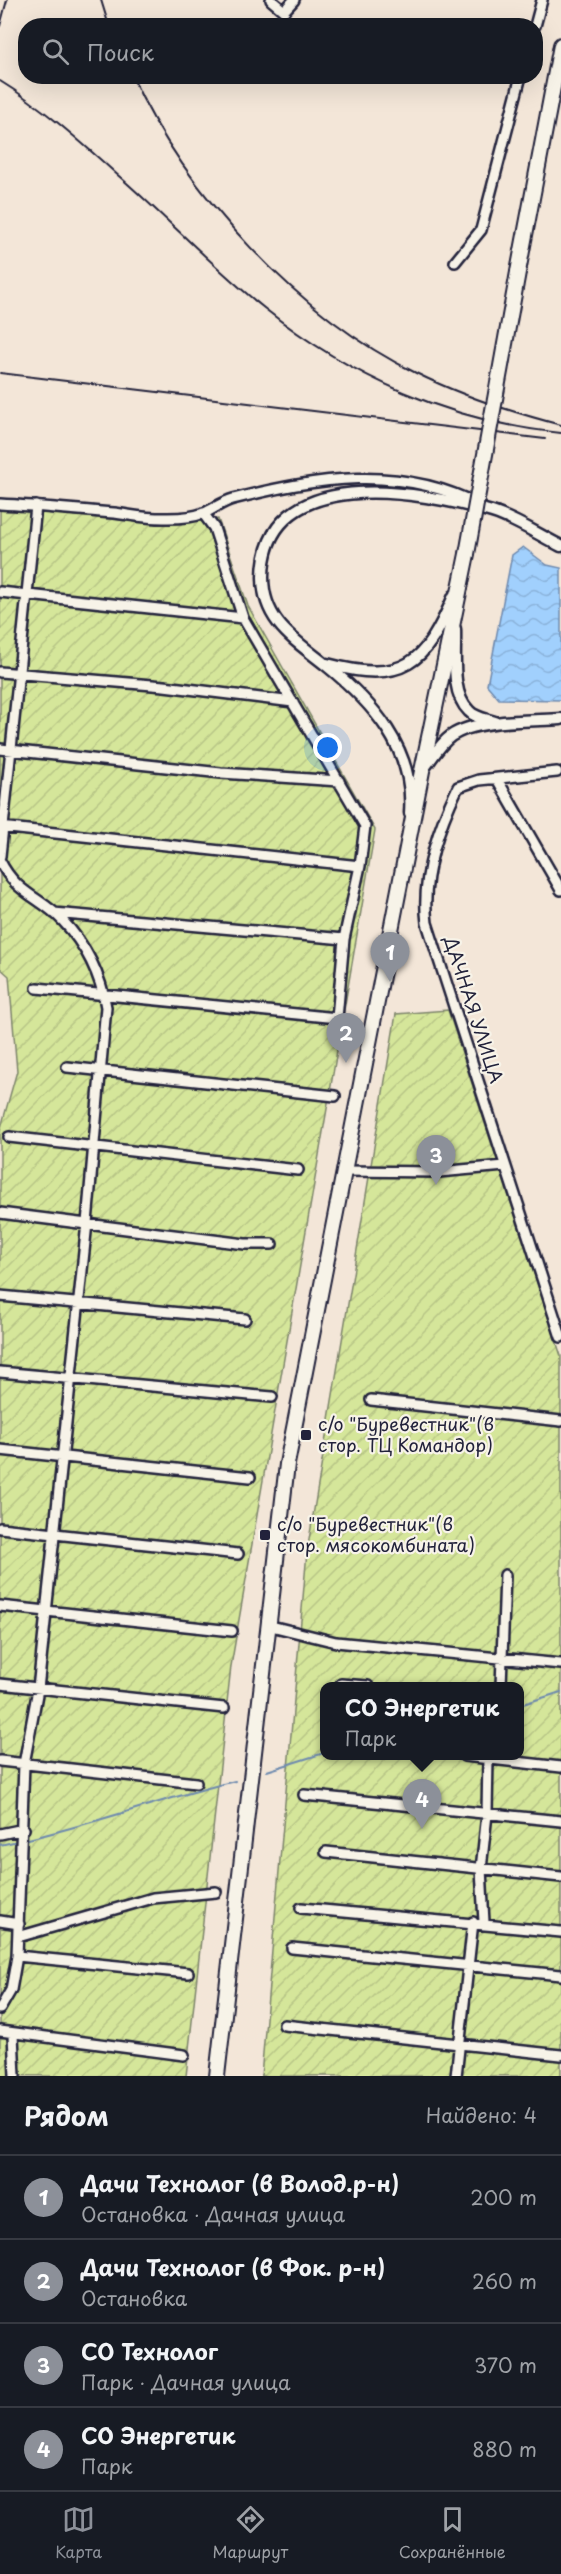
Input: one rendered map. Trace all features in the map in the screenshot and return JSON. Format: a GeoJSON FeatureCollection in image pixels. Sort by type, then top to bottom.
{"type":"FeatureCollection","features":[{"type":"Feature","properties":{"kind":"main road"},"geometry":{"type":"LineString","coordinates":[[217,2076],[287,1464],[407,843],[467,554],[561,45]]}},
{"type":"Feature","properties":{"kind":"street"},"geometry":{"type":"LineString","coordinates":[[271,0],[284,11],[294,0]]}},
{"type":"Feature","properties":{"kind":"street"},"geometry":{"type":"LineString","coordinates":[[537,18],[542,0]]}},
{"type":"Feature","properties":{"kind":"street"},"geometry":{"type":"LineString","coordinates":[[455,262],[481,230],[519,84]]}},
{"type":"Feature","properties":{"kind":"street"},"geometry":{"type":"LineString","coordinates":[[0,504],[168,518],[203,513],[224,502],[314,480],[379,478],[436,486],[456,493],[561,546]]}},
{"type":"Feature","properties":{"kind":"street"},"geometry":{"type":"LineString","coordinates":[[407,843],[409,781],[390,730],[364,698],[295,643],[281,629],[271,614],[265,596],[265,557],[271,541],[290,515],[313,500],[356,492],[442,501],[494,512]]}},
{"type":"Feature","properties":{"kind":"street"},"geometry":{"type":"LineString","coordinates":[[0,2009],[11,1990],[17,1956],[24,1829],[24,1764],[38,1689],[87,1225],[106,1007],[104,993],[86,951],[63,920],[28,896],[7,876],[0,859],[5,749],[18,674],[36,506]]}},
{"type":"Feature","properties":{"kind":"street"},"geometry":{"type":"LineString","coordinates":[[37,988],[337,1018],[344,939],[360,866],[365,826],[243,618],[214,528],[203,513]]}},
{"type":"Feature","properties":{"kind":"street"},"geometry":{"type":"LineString","coordinates":[[324,664],[370,673],[387,672],[411,663],[432,644],[463,574]]}},
{"type":"Feature","properties":{"kind":"street"},"geometry":{"type":"LineString","coordinates":[[0,592],[243,618]]}},
{"type":"Feature","properties":{"kind":"street"},"geometry":{"type":"LineString","coordinates":[[455,616],[458,690],[462,703],[470,713],[479,718],[501,723]]}},
{"type":"Feature","properties":{"kind":"street"},"geometry":{"type":"LineString","coordinates":[[0,672],[164,686],[293,702]]}},
{"type":"Feature","properties":{"kind":"street"},"geometry":{"type":"LineString","coordinates":[[422,771],[451,736],[477,727],[501,723],[561,719]]}},
{"type":"Feature","properties":{"kind":"street"},"geometry":{"type":"LineString","coordinates":[[5,749],[221,773],[339,781]]}},
{"type":"Feature","properties":{"kind":"street","name":"ДАЧНАЯ УЛИЦА"},"geometry":{"type":"LineString","coordinates":[[557,772],[479,780],[458,788],[442,818],[424,898],[427,922],[561,1337]]}},
{"type":"Feature","properties":{"kind":"street"},"geometry":{"type":"LineString","coordinates":[[497,779],[561,890]]}},
{"type":"Feature","properties":{"kind":"street"},"geometry":{"type":"LineString","coordinates":[[1,827],[360,866]]}},
{"type":"Feature","properties":{"kind":"street"},"geometry":{"type":"LineString","coordinates":[[52,913],[344,939]]}},
{"type":"Feature","properties":{"kind":"street"},"geometry":{"type":"LineString","coordinates":[[67,1067],[335,1096]]}},
{"type":"Feature","properties":{"kind":"street"},"geometry":{"type":"LineString","coordinates":[[9,1137],[298,1170]]}},
{"type":"Feature","properties":{"kind":"street"},"geometry":{"type":"LineString","coordinates":[[344,1171],[439,1172],[505,1166]]}},
{"type":"Feature","properties":{"kind":"street"},"geometry":{"type":"LineString","coordinates":[[0,1213],[246,1244],[272,1244]]}},
{"type":"Feature","properties":{"kind":"street"},"geometry":{"type":"LineString","coordinates":[[0,1296],[245,1319]]}},
{"type":"Feature","properties":{"kind":"street"},"geometry":{"type":"LineString","coordinates":[[0,1372],[272,1398]]}},
{"type":"Feature","properties":{"kind":"street"},"geometry":{"type":"LineString","coordinates":[[371,1400],[561,1421]]}},
{"type":"Feature","properties":{"kind":"street"},"geometry":{"type":"LineString","coordinates":[[0,1450],[250,1477]]}},
{"type":"Feature","properties":{"kind":"street"},"geometry":{"type":"LineString","coordinates":[[0,1528],[238,1554]]}},
{"type":"Feature","properties":{"kind":"street"},"geometry":{"type":"LineString","coordinates":[[501,1682],[505,1575]]}},
{"type":"Feature","properties":{"kind":"street"},"geometry":{"type":"LineString","coordinates":[[0,1606],[232,1631]]}},
{"type":"Feature","properties":{"kind":"street"},"geometry":{"type":"LineString","coordinates":[[267,1625],[336,1642],[561,1664]]}},
{"type":"Feature","properties":{"kind":"street"},"geometry":{"type":"LineString","coordinates":[[0,1684],[224,1708]]}},
{"type":"Feature","properties":{"kind":"street"},"geometry":{"type":"LineString","coordinates":[[484,1922],[481,1869],[487,1814],[488,1760]]}},
{"type":"Feature","properties":{"kind":"street"},"geometry":{"type":"LineString","coordinates":[[504,1760],[561,1767]]}},
{"type":"Feature","properties":{"kind":"street"},"geometry":{"type":"LineString","coordinates":[[0,1761],[196,1784]]}},
{"type":"Feature","properties":{"kind":"street"},"geometry":{"type":"LineString","coordinates":[[304,1795],[561,1821]]}},
{"type":"Feature","properties":{"kind":"street"},"geometry":{"type":"LineString","coordinates":[[0,1834],[24,1829]]}},
{"type":"Feature","properties":{"kind":"street"},"geometry":{"type":"LineString","coordinates":[[326,1852],[561,1877]]}},
{"type":"Feature","properties":{"kind":"street"},"geometry":{"type":"LineString","coordinates":[[18,1937],[153,1898],[216,1892]]}},
{"type":"Feature","properties":{"kind":"street"},"geometry":{"type":"LineString","coordinates":[[301,1908],[429,1921],[484,1922],[561,1932]]}},
{"type":"Feature","properties":{"kind":"street"},"geometry":{"type":"LineString","coordinates":[[0,1920],[19,1924]]}},
{"type":"Feature","properties":{"kind":"street"},"geometry":{"type":"LineString","coordinates":[[456,2076],[473,1922]]}},
{"type":"Feature","properties":{"kind":"street"},"geometry":{"type":"LineString","coordinates":[[292,1948],[561,1975]]}},
{"type":"Feature","properties":{"kind":"street"},"geometry":{"type":"LineString","coordinates":[[17,1956],[188,1973]]}},
{"type":"Feature","properties":{"kind":"street"},"geometry":{"type":"LineString","coordinates":[[284,2025],[561,2055]]}},
{"type":"Feature","properties":{"kind":"street"},"geometry":{"type":"LineString","coordinates":[[0,2031],[13,2035],[184,2055]]}},
{"type":"Feature","properties":{"kind":"street"},"geometry":{"type":"LineString","coordinates":[[13,2035],[15,2076]]}},
{"type":"Feature","properties":{"kind":"green space"},"geometry":{"type":"Polygon","coordinates":[[[0,509],[166,524],[218,519],[248,606],[375,830],[231,1666],[186,2076],[0,2076],[0,1131],[17,1071],[9,976],[0,968],[0,509]]]}},
{"type":"Feature","properties":{"kind":"green space"},"geometry":{"type":"Polygon","coordinates":[[[448,1010],[561,1356],[561,2076],[261,2076],[307,1552],[396,1014],[448,1010]]]}},
{"type":"Feature","properties":{"kind":"water"},"geometry":{"type":"Polygon","coordinates":[[[523,547],[547,565],[561,568],[561,700],[499,699],[487,685],[512,555],[523,547]]]}},
{"type":"Feature","properties":{"kind":"waterway"},"geometry":{"type":"LineString","coordinates":[[524,1704],[561,1692]]}},
{"type":"Feature","properties":{"kind":"waterway"},"geometry":{"type":"LineString","coordinates":[[267,1771],[320,1754]]}},
{"type":"Feature","properties":{"kind":"waterway"},"geometry":{"type":"LineString","coordinates":[[24,1840],[235,1781]]}},
{"type":"Feature","properties":{"kind":"waterway"},"geometry":{"type":"LineString","coordinates":[[0,1845],[18,1841]]}},
{"type":"Feature","properties":{"kind":"railway"},"geometry":{"type":"LineString","coordinates":[[0,26],[7,0]]}},
{"type":"Feature","properties":{"kind":"railway"},"geometry":{"type":"LineString","coordinates":[[101,0],[107,18]]}},
{"type":"Feature","properties":{"kind":"railway"},"geometry":{"type":"LineString","coordinates":[[0,81],[47,114],[77,139],[227,277],[264,308],[331,355],[367,375],[441,407],[480,419],[561,433]]}},
{"type":"Feature","properties":{"kind":"railway"},"geometry":{"type":"LineString","coordinates":[[136,84],[154,120],[182,164],[214,207],[289,285],[330,319],[373,349],[433,381],[487,403],[561,425]]}},
{"type":"Feature","properties":{"kind":"railway"},"geometry":{"type":"LineString","coordinates":[[0,373],[545,439]]}},
{"type":"Feature","properties":{"kind":"place","name":"Дачи Технолог (в Волод.р-н)"},"geometry":{"type":"Point","coordinates":[390,982]}},
{"type":"Feature","properties":{"kind":"place","name":"Дачи Технолог (в Фок. р-н)"},"geometry":{"type":"Point","coordinates":[346,1063]}},
{"type":"Feature","properties":{"kind":"place","name":"СО Технолог"},"geometry":{"type":"Point","coordinates":[436,1185]}},
{"type":"Feature","properties":{"kind":"place","name":"с/о \"Буревестник\"(в стор. ТЦ Командор)"},"geometry":{"type":"Point","coordinates":[306,1435]}},
{"type":"Feature","properties":{"kind":"place","name":"с/о \"Буревестник\"(в стор. мясокомбината)"},"geometry":{"type":"Point","coordinates":[265,1535]}},
{"type":"Feature","properties":{"kind":"place","name":"СО Энергетик"},"geometry":{"type":"Point","coordinates":[422,1829]}}]}
